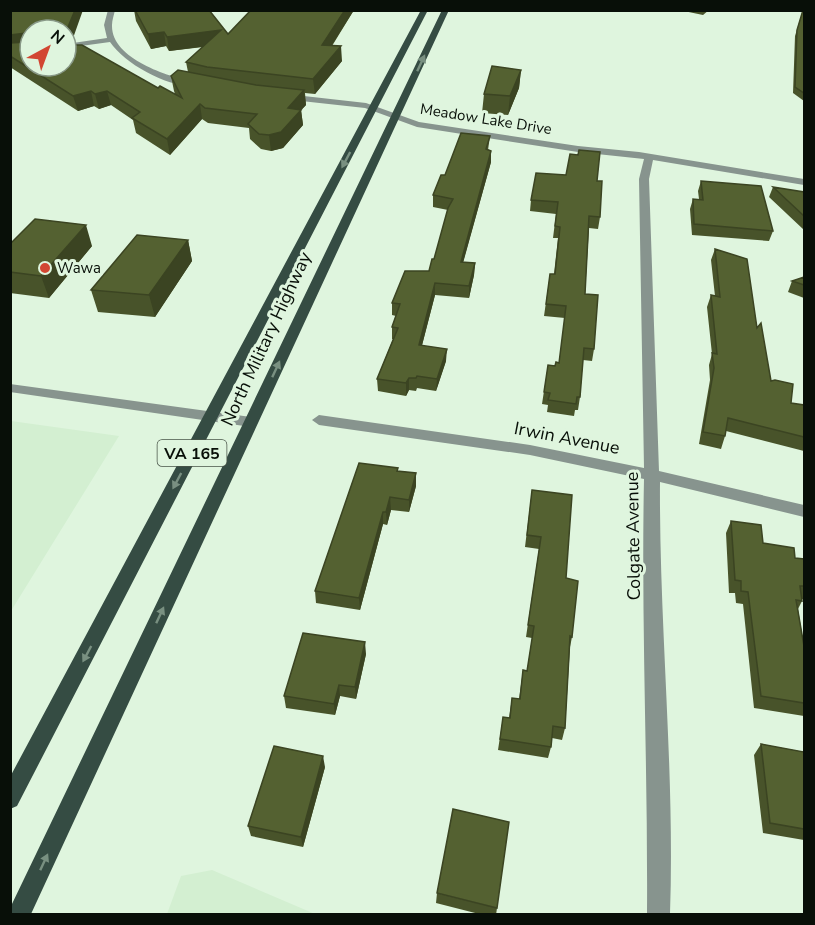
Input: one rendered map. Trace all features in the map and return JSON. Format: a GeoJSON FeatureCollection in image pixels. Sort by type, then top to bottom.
{"type":"FeatureCollection","features":[{"type":"Feature","properties":{"kind":"main road","name":"North Military Highway"},"geometry":{"type":"LineString","coordinates":[[10,799],[424,10]]}},
{"type":"Feature","properties":{"kind":"main road","name":"North Military Highway"},"geometry":{"type":"LineString","coordinates":[[19,915],[446,10]]}},
{"type":"Feature","properties":{"kind":"street"},"geometry":{"type":"LineString","coordinates":[[112,10],[108,26],[111,40],[122,53],[135,62],[165,76],[196,85]]}},
{"type":"Feature","properties":{"kind":"street"},"geometry":{"type":"LineString","coordinates":[[78,44],[111,40]]}},
{"type":"Feature","properties":{"kind":"street","name":"Meadow Lake Drive"},"geometry":{"type":"LineString","coordinates":[[275,96],[373,108],[417,124],[804,182]]}},
{"type":"Feature","properties":{"kind":"street","name":"Colgate Avenue"},"geometry":{"type":"LineString","coordinates":[[649,157],[644,179],[660,915]]}},
{"type":"Feature","properties":{"kind":"street"},"geometry":{"type":"LineString","coordinates":[[10,388],[251,422]]}},
{"type":"Feature","properties":{"kind":"street","name":"Irwin Avenue"},"geometry":{"type":"LineString","coordinates":[[319,420],[530,450],[652,475],[804,511]]}},
{"type":"Feature","properties":{"kind":"shaded area"},"geometry":{"type":"Polygon","coordinates":[[[10,421],[119,436],[11,611],[10,421]]]}},
{"type":"Feature","properties":{"kind":"shaded area"},"geometry":{"type":"Polygon","coordinates":[[[212,870],[315,914],[167,914],[181,876],[212,870]]]}},
{"type":"Feature","properties":{"kind":"building"},"geometry":{"type":"Polygon","coordinates":[[[10,10],[75,10],[72,18],[18,18],[18,34],[10,35],[10,10]]]}},
{"type":"Feature","properties":{"kind":"building"},"geometry":{"type":"Polygon","coordinates":[[[135,10],[209,10],[228,34],[251,10],[345,10],[322,45],[341,46],[313,79],[207,67],[186,62],[221,30],[167,37],[164,32],[148,34],[135,10]]]}},
{"type":"Feature","properties":{"kind":"building"},"geometry":{"type":"Polygon","coordinates":[[[803,10],[804,93],[795,87],[797,30],[803,10]]]}},
{"type":"Feature","properties":{"kind":"building"},"geometry":{"type":"Polygon","coordinates":[[[18,42],[18,61],[10,56],[10,43],[18,42]]]}},
{"type":"Feature","properties":{"kind":"building"},"geometry":{"type":"Polygon","coordinates":[[[78,45],[82,45],[158,88],[160,86],[182,98],[171,76],[178,70],[256,85],[304,90],[288,108],[301,110],[281,132],[269,135],[259,134],[248,124],[257,114],[205,108],[200,104],[167,139],[132,118],[140,112],[107,91],[95,94],[91,91],[73,96],[45,78],[78,78],[78,45]]]}},
{"type":"Feature","properties":{"kind":"building"},"geometry":{"type":"Polygon","coordinates":[[[492,66],[521,70],[510,96],[484,94],[492,66]]]}},
{"type":"Feature","properties":{"kind":"building"},"geometry":{"type":"Polygon","coordinates":[[[461,133],[490,136],[486,149],[491,151],[461,262],[475,263],[469,286],[435,283],[419,345],[447,349],[437,379],[417,376],[409,378],[406,383],[377,379],[398,328],[392,327],[400,304],[392,303],[405,271],[429,271],[432,259],[434,259],[448,208],[453,199],[433,195],[441,175],[445,175],[461,133]]]}},
{"type":"Feature","properties":{"kind":"building"},"geometry":{"type":"Polygon","coordinates":[[[579,150],[600,152],[597,181],[602,181],[600,217],[589,216],[585,294],[598,295],[594,349],[584,348],[580,397],[577,397],[576,404],[548,400],[550,393],[544,392],[548,365],[555,366],[556,362],[559,363],[566,306],[546,304],[550,274],[555,274],[560,227],[555,226],[558,202],[531,200],[536,173],[566,175],[570,154],[578,155],[579,150]]]}},
{"type":"Feature","properties":{"kind":"building"},"geometry":{"type":"Polygon","coordinates":[[[701,181],[761,186],[773,231],[694,224],[693,199],[703,200],[701,181]]]}},
{"type":"Feature","properties":{"kind":"building"},"geometry":{"type":"Polygon","coordinates":[[[773,187],[804,192],[804,216],[773,187]]]}},
{"type":"Feature","properties":{"kind":"building"},"geometry":{"type":"Polygon","coordinates":[[[35,219],[86,225],[41,276],[10,272],[10,244],[35,219]]]}},
{"type":"Feature","properties":{"kind":"building"},"geometry":{"type":"Polygon","coordinates":[[[137,235],[188,240],[149,295],[91,290],[137,235]]]}},
{"type":"Feature","properties":{"kind":"building"},"geometry":{"type":"Polygon","coordinates":[[[715,249],[747,259],[757,328],[761,323],[771,381],[793,384],[791,403],[804,405],[804,437],[728,418],[725,436],[703,432],[714,368],[712,353],[717,354],[711,295],[720,297],[715,249]]]}},
{"type":"Feature","properties":{"kind":"building"},"geometry":{"type":"Polygon","coordinates":[[[804,277],[804,285],[792,281],[804,277]]]}},
{"type":"Feature","properties":{"kind":"building"},"geometry":{"type":"Polygon","coordinates":[[[359,463],[398,468],[397,471],[416,473],[409,500],[390,497],[386,512],[383,512],[359,598],[315,591],[359,463]]]}},
{"type":"Feature","properties":{"kind":"building"},"geometry":{"type":"Polygon","coordinates":[[[532,490],[572,495],[566,578],[578,581],[572,637],[570,636],[565,728],[553,726],[551,747],[500,739],[503,717],[510,718],[512,698],[520,699],[523,670],[527,671],[534,626],[528,625],[541,537],[527,535],[532,490]]]}},
{"type":"Feature","properties":{"kind":"building"},"geometry":{"type":"Polygon","coordinates":[[[731,521],[761,525],[763,543],[794,548],[795,558],[804,559],[804,586],[800,586],[802,601],[796,600],[804,646],[804,703],[761,696],[748,592],[741,591],[741,581],[735,580],[731,521]]]}},
{"type":"Feature","properties":{"kind":"building"},"geometry":{"type":"Polygon","coordinates":[[[303,633],[365,642],[355,687],[339,685],[334,704],[284,696],[303,633]]]}},
{"type":"Feature","properties":{"kind":"building"},"geometry":{"type":"Polygon","coordinates":[[[761,744],[804,752],[804,829],[770,823],[761,744]]]}},
{"type":"Feature","properties":{"kind":"building"},"geometry":{"type":"Polygon","coordinates":[[[274,746],[323,756],[301,837],[248,826],[274,746]]]}},
{"type":"Feature","properties":{"kind":"building"},"geometry":{"type":"Polygon","coordinates":[[[453,809],[509,822],[497,908],[437,893],[453,809]]]}},
{"type":"Feature","properties":{"kind":"place","name":"Wawa"},"geometry":{"type":"Point","coordinates":[45,268]}}]}
